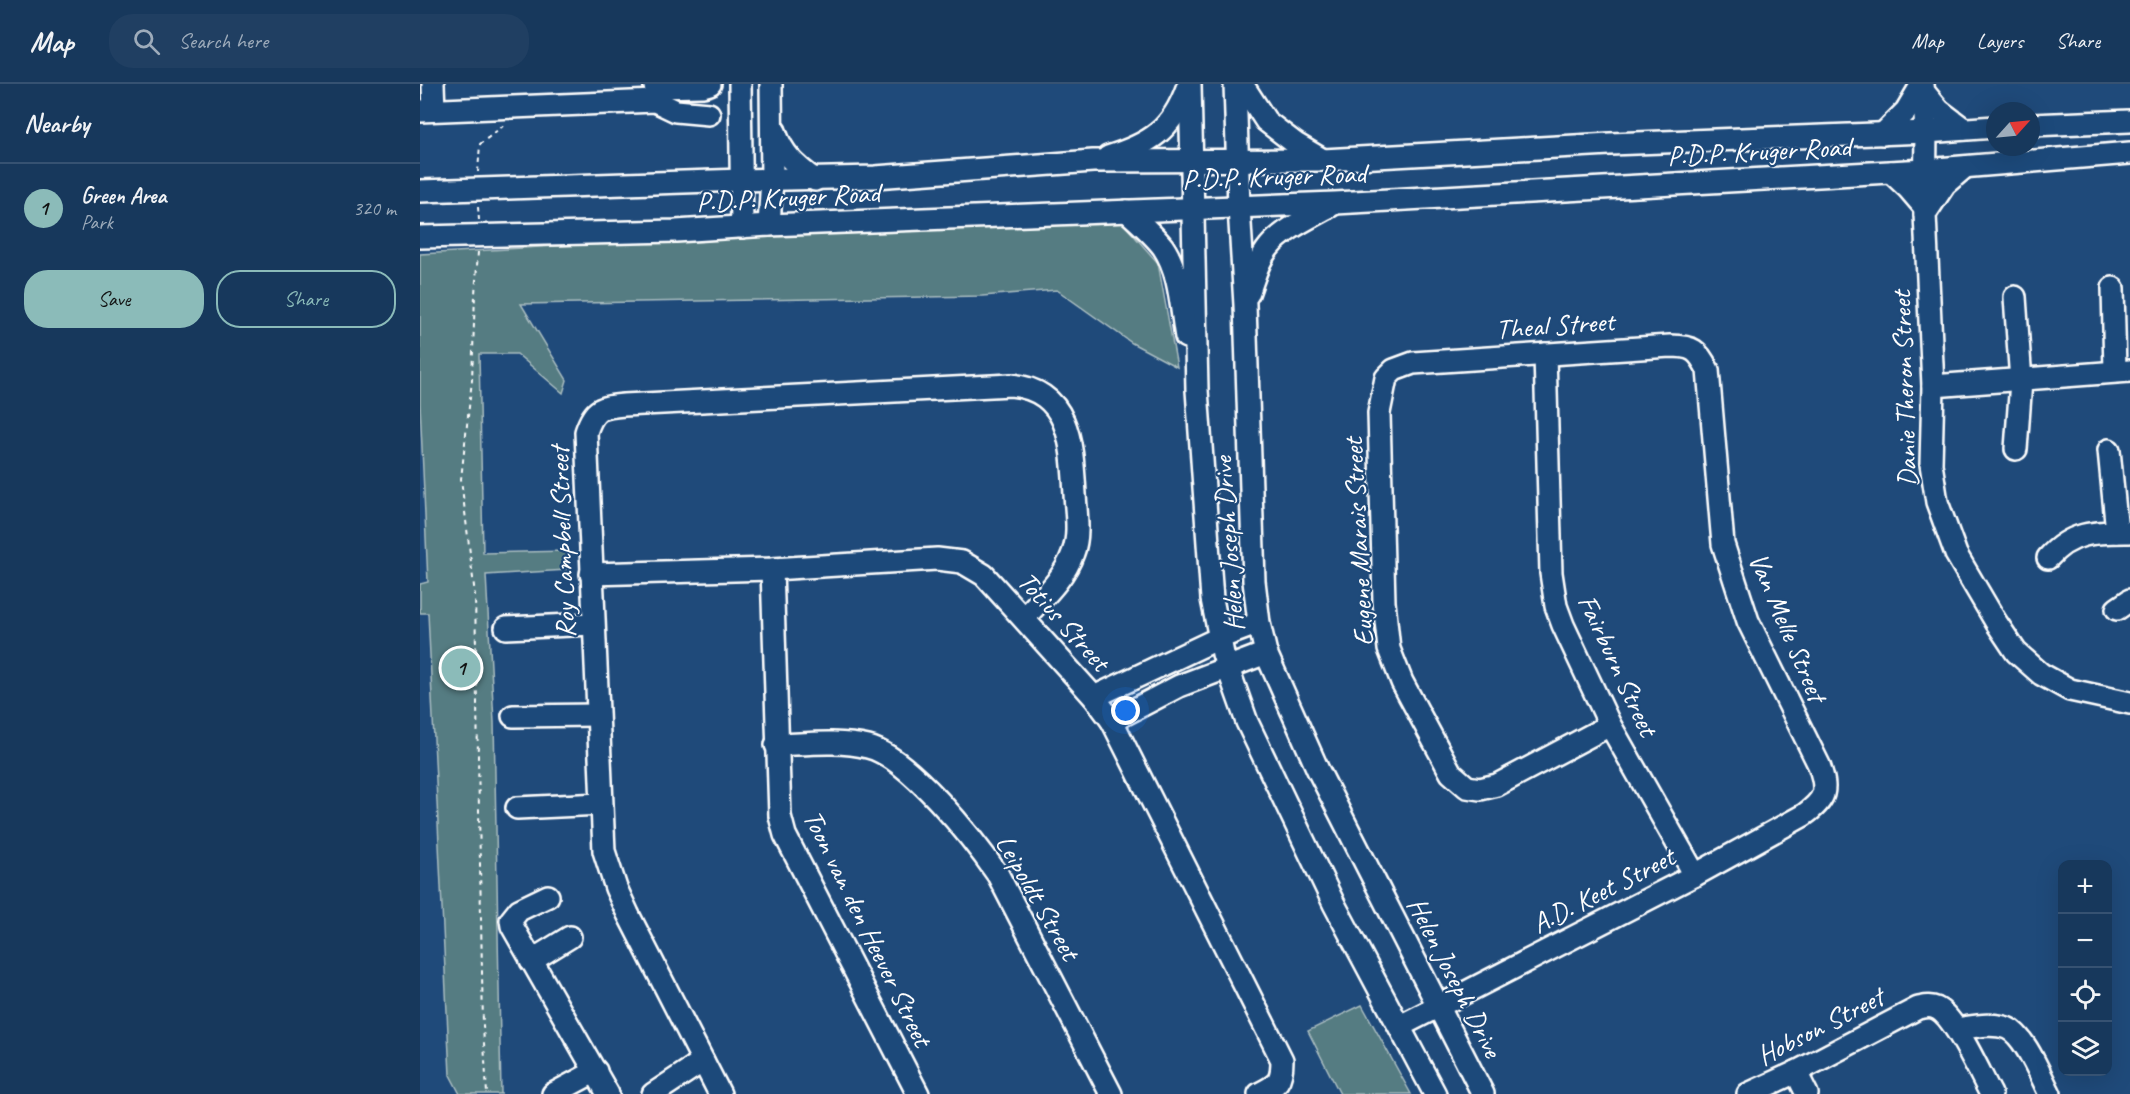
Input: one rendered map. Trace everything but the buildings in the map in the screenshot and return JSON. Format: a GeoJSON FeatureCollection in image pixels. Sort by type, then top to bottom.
{"type":"FeatureCollection","features":[{"type":"Feature","properties":{"kind":"street"},"geometry":{"type":"LineString","coordinates":[[433,84],[427,111],[503,108],[575,94],[655,91],[710,84]]}},
{"type":"Feature","properties":{"kind":"street"},"geometry":{"type":"LineString","coordinates":[[740,84],[742,227]]}},
{"type":"Feature","properties":{"kind":"street"},"geometry":{"type":"LineString","coordinates":[[770,225],[771,84]]}},
{"type":"Feature","properties":{"kind":"street"},"geometry":{"type":"LineString","coordinates":[[1093,161],[1116,154],[1158,134],[1172,120],[1189,84]]}},
{"type":"Feature","properties":{"kind":"street","name":"Helen Joseph Drive"},"geometry":{"type":"LineString","coordinates":[[1189,84],[1197,390],[1212,599],[1219,638],[1227,668],[1247,722],[1334,904],[1435,1094]]}},
{"type":"Feature","properties":{"kind":"street","name":"Helen Joseph Drive"},"geometry":{"type":"LineString","coordinates":[[1235,84],[1254,581],[1259,623],[1266,653],[1318,770],[1483,1094]]}},
{"type":"Feature","properties":{"kind":"street"},"geometry":{"type":"LineString","coordinates":[[1242,84],[1266,121],[1296,144],[1323,160]]}},
{"type":"Feature","properties":{"kind":"street"},"geometry":{"type":"LineString","coordinates":[[1883,134],[1906,111],[1923,87],[1940,110],[1964,129]]}},
{"type":"Feature","properties":{"kind":"street","name":"Danie Theron Street"},"geometry":{"type":"LineString","coordinates":[[1923,87],[1933,386],[1931,464],[1937,502],[1956,554],[2016,652],[2041,674],[2070,690],[2130,703]]}},
{"type":"Feature","properties":{"kind":"street"},"geometry":{"type":"LineString","coordinates":[[655,91],[676,111],[709,114]]}},
{"type":"Feature","properties":{"kind":"street"},"geometry":{"type":"LineString","coordinates":[[2040,125],[2130,121]]}},
{"type":"Feature","properties":{"kind":"street"},"geometry":{"type":"LineString","coordinates":[[772,122],[785,155],[816,180]]}},
{"type":"Feature","properties":{"kind":"street","name":"P.D.P. Kruger Road"},"geometry":{"type":"LineString","coordinates":[[420,191],[772,179],[816,180],[1093,161],[1323,160],[1610,144],[1883,134],[1986,128]]}},
{"type":"Feature","properties":{"kind":"street","name":"P.D.P. Kruger Road"},"geometry":{"type":"LineString","coordinates":[[420,237],[676,231],[770,225],[1335,203],[1925,170],[2130,153]]}},
{"type":"Feature","properties":{"kind":"street"},"geometry":{"type":"LineString","coordinates":[[1891,172],[1908,188],[1926,212],[1945,184],[1965,167]]}},
{"type":"Feature","properties":{"kind":"street"},"geometry":{"type":"LineString","coordinates":[[1245,305],[1261,259],[1269,246],[1279,237],[1335,203]]}},
{"type":"Feature","properties":{"kind":"street"},"geometry":{"type":"LineString","coordinates":[[1127,211],[1157,240],[1173,267],[1192,379],[1197,390]]}},
{"type":"Feature","properties":{"kind":"street"},"geometry":{"type":"LineString","coordinates":[[1933,386],[2021,381],[2123,371],[2113,288]]}},
{"type":"Feature","properties":{"kind":"street"},"geometry":{"type":"LineString","coordinates":[[2015,297],[2021,381],[2016,449]]}},
{"type":"Feature","properties":{"kind":"street","name":"Theal Street"},"geometry":{"type":"LineString","coordinates":[[1394,370],[1413,363],[1687,346],[1701,357],[1708,370]]}},
{"type":"Feature","properties":{"kind":"street","name":"Fairburn Street"},"geometry":{"type":"LineString","coordinates":[[1545,354],[1551,573],[1556,606],[1610,725],[1695,875]]}},
{"type":"Feature","properties":{"kind":"street","name":"Eugene Marais Street"},"geometry":{"type":"LineString","coordinates":[[1394,370],[1386,378],[1379,413],[1384,602],[1389,649],[1402,682],[1451,773],[1467,787],[1480,789],[1497,785],[1610,725]]}},
{"type":"Feature","properties":{"kind":"street","name":"Van Melle Street"},"geometry":{"type":"LineString","coordinates":[[1708,370],[1723,544],[1748,621],[1820,765],[1825,783],[1824,794]]}},
{"type":"Feature","properties":{"kind":"street","name":"Roy Campbell Street"},"geometry":{"type":"LineString","coordinates":[[720,1094],[616,888],[604,851],[586,432],[591,418],[598,410],[624,405],[1011,385],[1037,390],[1054,405],[1064,421],[1072,445],[1077,529],[1075,550],[1067,569],[1024,618]]}},
{"type":"Feature","properties":{"kind":"street"},"geometry":{"type":"LineString","coordinates":[[2048,558],[2059,546],[2079,536],[2124,532],[2109,450]]}},
{"type":"Feature","properties":{"kind":"street","name":"Totius Street"},"geometry":{"type":"LineString","coordinates":[[591,574],[772,569],[937,559],[962,562],[984,575],[1094,697],[1112,721],[1282,1060],[1278,1083],[1259,1094]]}},
{"type":"Feature","properties":{"kind":"street","name":"Toon van den Heever Street"},"geometry":{"type":"LineString","coordinates":[[772,569],[776,745],[780,816],[785,834],[918,1094]]}},
{"type":"Feature","properties":{"kind":"street"},"geometry":{"type":"LineString","coordinates":[[1094,697],[1219,638],[1259,623]]}},
{"type":"Feature","properties":{"kind":"street"},"geometry":{"type":"LineString","coordinates":[[506,628],[593,624]]}},
{"type":"Feature","properties":{"kind":"street"},"geometry":{"type":"LineString","coordinates":[[1112,721],[1179,686],[1266,653]]}},
{"type":"Feature","properties":{"kind":"street"},"geometry":{"type":"LineString","coordinates":[[513,716],[597,715]]}},
{"type":"Feature","properties":{"kind":"street","name":"Leipoldt Street"},"geometry":{"type":"LineString","coordinates":[[776,745],[846,744],[869,747],[891,756],[921,783],[976,843],[998,875],[1112,1094]]}},
{"type":"Feature","properties":{"kind":"street","name":"A.D. Keet Street"},"geometry":{"type":"LineString","coordinates":[[1400,1026],[1695,875],[1804,815],[1818,805],[1824,794]]}},
{"type":"Feature","properties":{"kind":"street"},"geometry":{"type":"LineString","coordinates":[[517,808],[601,804]]}},
{"type":"Feature","properties":{"kind":"street"},"geometry":{"type":"LineString","coordinates":[[548,896],[519,910],[511,920],[512,926],[608,1094]]}},
{"type":"Feature","properties":{"kind":"street"},"geometry":{"type":"LineString","coordinates":[[531,961],[570,937]]}},
{"type":"Feature","properties":{"kind":"street","name":"Hobson Street"},"geometry":{"type":"LineString","coordinates":[[1748,1094],[1796,1072],[1918,1008],[1936,1007],[1950,1018],[1956,1029]]}},
{"type":"Feature","properties":{"kind":"street"},"geometry":{"type":"LineString","coordinates":[[1991,1094],[1956,1029],[2000,1026],[2009,1028],[2018,1034],[2050,1094]]}},
{"type":"Feature","properties":{"kind":"street"},"geometry":{"type":"LineString","coordinates":[[653,1094],[703,1061]]}},
{"type":"Feature","properties":{"kind":"street"},"geometry":{"type":"LineString","coordinates":[[554,1094],[596,1071]]}},
{"type":"Feature","properties":{"kind":"street"},"geometry":{"type":"LineString","coordinates":[[1796,1072],[1807,1094]]}},
{"type":"Feature","properties":{"kind":"path"},"geometry":{"type":"LineString","coordinates":[[487,1094],[483,1026],[475,595],[461,479],[472,380],[475,294],[480,237],[477,188],[480,144],[503,126],[503,108]]}},
{"type":"Feature","properties":{"kind":"green space"},"geometry":{"type":"Polygon","coordinates":[[[1115,214],[1158,263],[1177,367],[1132,343],[1057,290],[982,296],[521,304],[567,380],[563,393],[517,354],[479,354],[483,553],[568,551],[567,570],[486,575],[494,722],[501,1094],[460,1094],[450,1075],[428,613],[420,613],[420,584],[428,582],[420,403],[420,254],[1115,214]]]}},
{"type":"Feature","properties":{"kind":"green space"},"geometry":{"type":"Polygon","coordinates":[[[1362,1005],[1411,1094],[1340,1094],[1308,1031],[1362,1005]]]}},
{"type":"Feature","properties":{"kind":"place","name":"Green Area"},"geometry":{"type":"Point","coordinates":[461,668]}}]}
